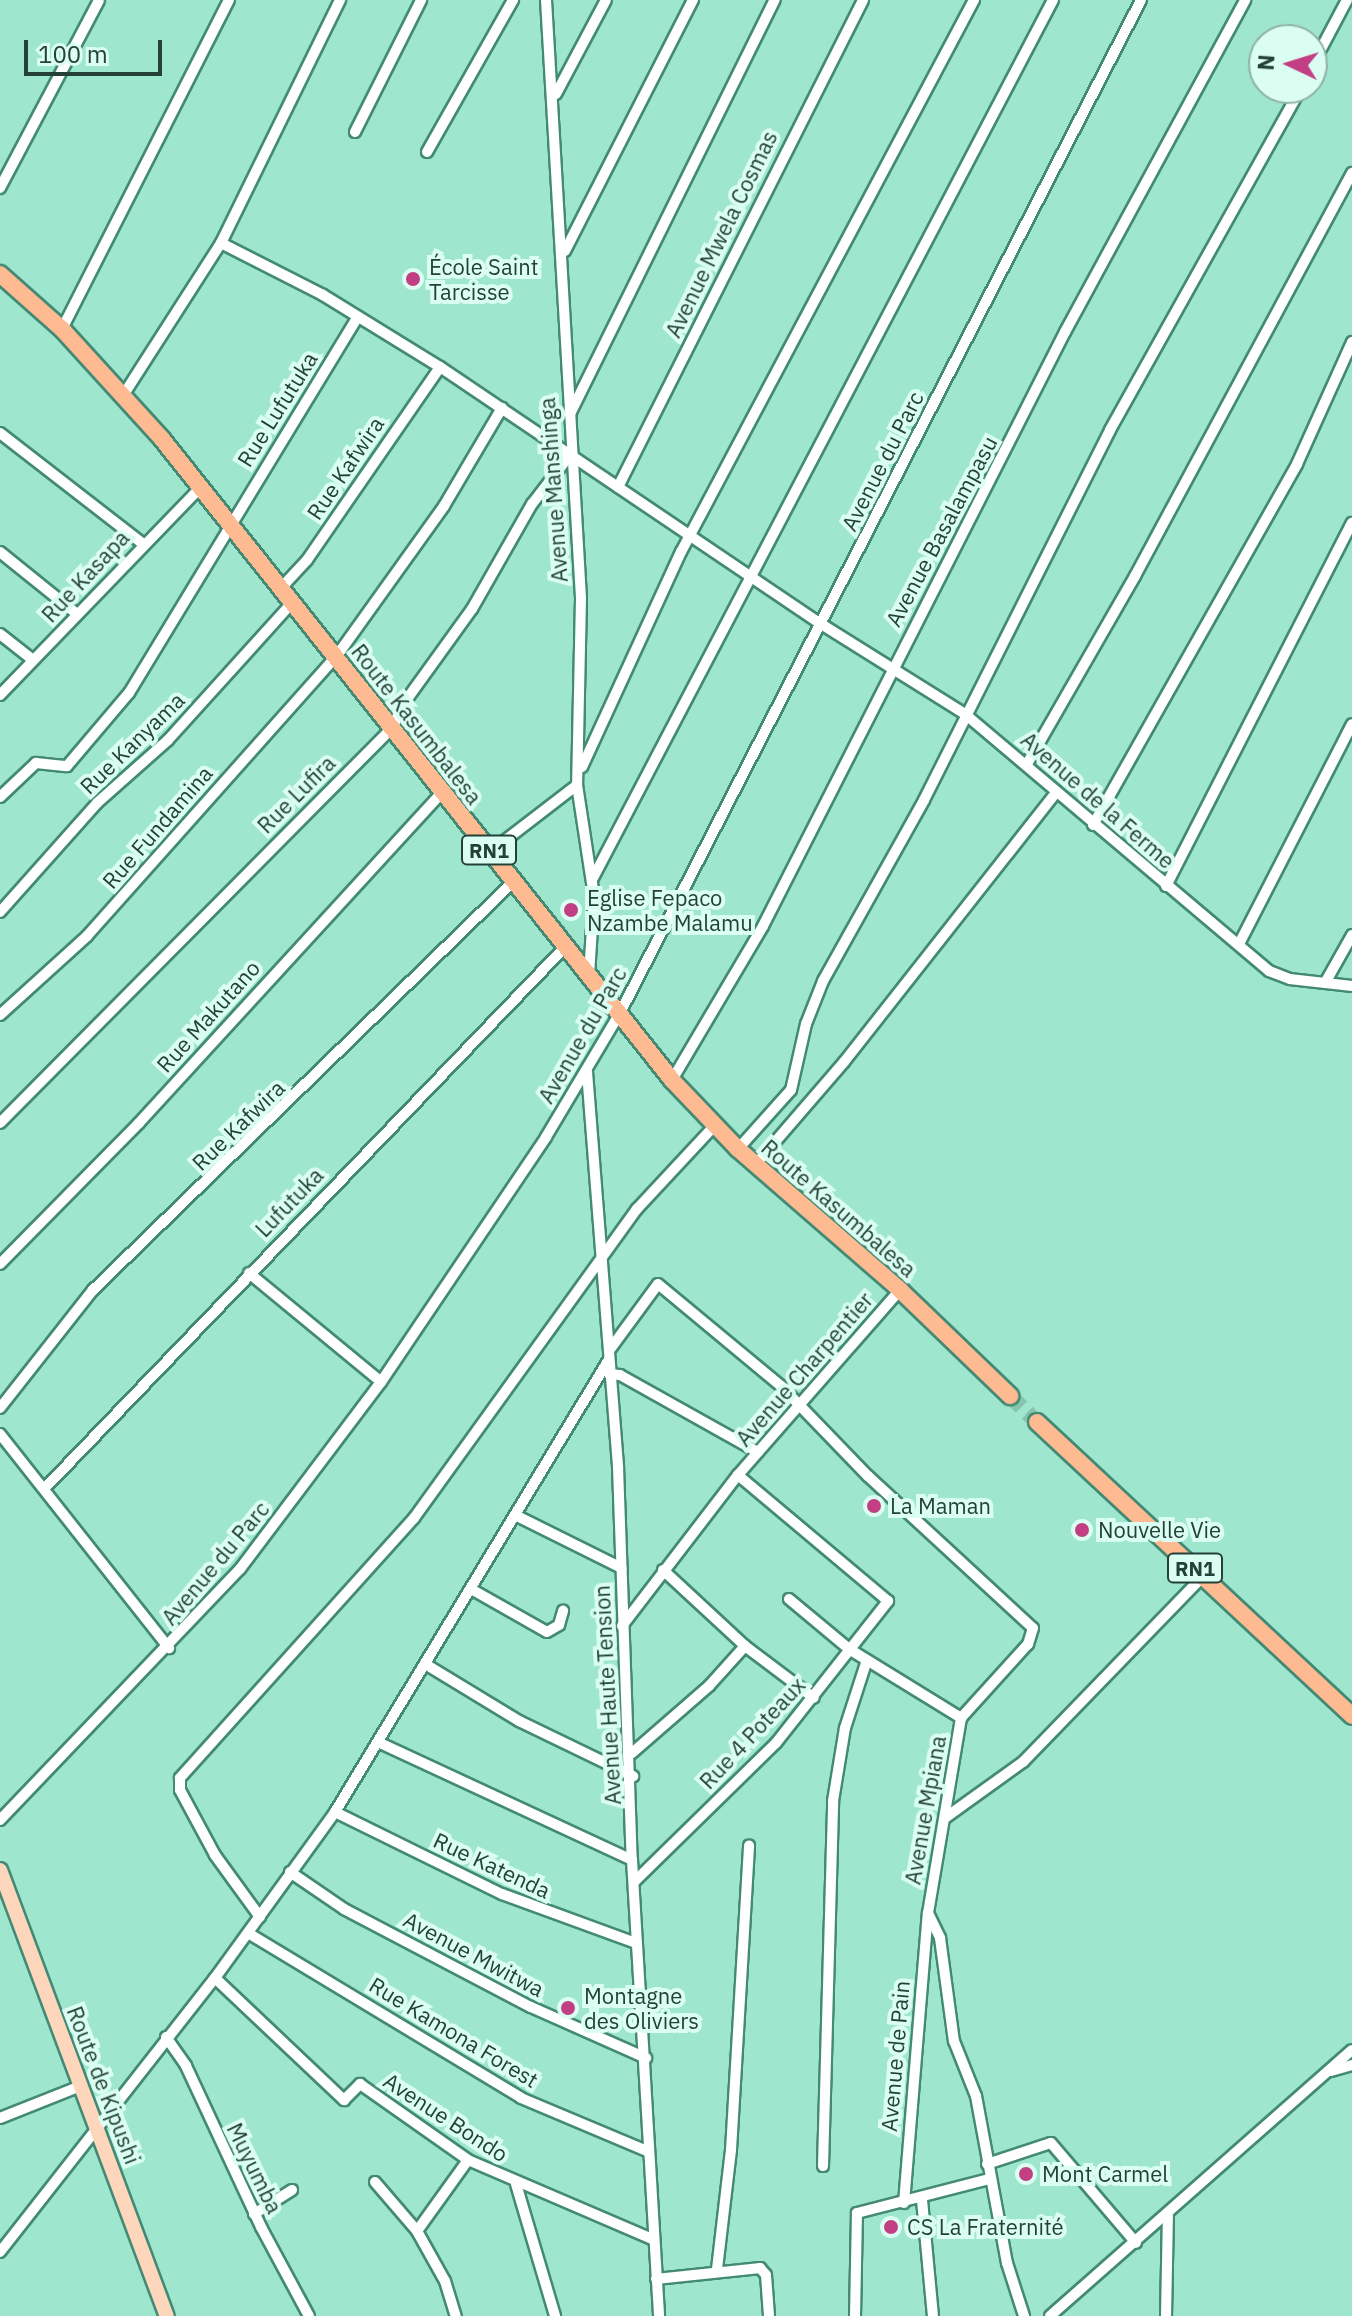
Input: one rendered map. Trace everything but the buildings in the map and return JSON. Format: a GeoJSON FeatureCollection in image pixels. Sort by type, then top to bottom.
{"type":"FeatureCollection","features":[{"type":"Feature","properties":{"kind":"highway","name":"Route Kasumbalesa"},"geometry":{"type":"LineString","coordinates":[[0,274],[62,329],[124,394],[672,1080],[738,1149],[900,1290],[1010,1396]]}},
{"type":"Feature","properties":{"kind":"highway","name":"RN1"},"geometry":{"type":"LineString","coordinates":[[1037,1422],[1352,1716]]}},
{"type":"Feature","properties":{"kind":"main road","name":"Route de Kipushi"},"geometry":{"type":"LineString","coordinates":[[0,1871],[167,2316]]}},
{"type":"Feature","properties":{"kind":"street"},"geometry":{"type":"LineString","coordinates":[[0,188],[99,0]]}},
{"type":"Feature","properties":{"kind":"street"},"geometry":{"type":"LineString","coordinates":[[62,329],[229,0]]}},
{"type":"Feature","properties":{"kind":"street"},"geometry":{"type":"LineString","coordinates":[[124,394],[221,243],[340,0]]}},
{"type":"Feature","properties":{"kind":"street"},"geometry":{"type":"LineString","coordinates":[[355,132],[421,0]]}},
{"type":"Feature","properties":{"kind":"street"},"geometry":{"type":"LineString","coordinates":[[427,152],[513,0]]}},
{"type":"Feature","properties":{"kind":"street","name":"Avenue Manshinga"},"geometry":{"type":"LineString","coordinates":[[546,0],[555,95],[568,417],[581,598],[578,779],[593,878],[589,976]]}},
{"type":"Feature","properties":{"kind":"street"},"geometry":{"type":"LineString","coordinates":[[555,95],[606,0]]}},
{"type":"Feature","properties":{"kind":"street"},"geometry":{"type":"LineString","coordinates":[[563,255],[693,0]]}},
{"type":"Feature","properties":{"kind":"street"},"geometry":{"type":"LineString","coordinates":[[568,417],[775,0]]}},
{"type":"Feature","properties":{"kind":"street","name":"Avenue Mwela Cosmas"},"geometry":{"type":"LineString","coordinates":[[618,487],[863,0]]}},
{"type":"Feature","properties":{"kind":"street"},"geometry":{"type":"LineString","coordinates":[[490,852],[578,779],[691,534],[974,0]]}},
{"type":"Feature","properties":{"kind":"street"},"geometry":{"type":"LineString","coordinates":[[593,878],[755,576],[1053,0]]}},
{"type":"Feature","properties":{"kind":"street","name":"Avenue du Parc"},"geometry":{"type":"LineString","coordinates":[[0,1820],[169,1648],[240,1569],[381,1382],[587,1072],[1141,0]]}},
{"type":"Feature","properties":{"kind":"street","name":"Avenue Basalampasu"},"geometry":{"type":"LineString","coordinates":[[672,1080],[763,926],[890,668],[1245,0]]}},
{"type":"Feature","properties":{"kind":"street"},"geometry":{"type":"LineString","coordinates":[[1328,36],[1347,0]]}},
{"type":"Feature","properties":{"kind":"street"},"geometry":{"type":"LineString","coordinates":[[738,1149],[791,1090],[806,1024],[823,981],[874,895],[1110,430],[1292,104]]}},
{"type":"Feature","properties":{"kind":"street"},"geometry":{"type":"LineString","coordinates":[[1027,764],[1135,576],[1352,173]]}},
{"type":"Feature","properties":{"kind":"street","name":"Avenue de la Ferme"},"geometry":{"type":"LineString","coordinates":[[221,243],[358,317],[440,367],[755,576],[821,624],[965,714],[1269,971],[1352,986]]}},
{"type":"Feature","properties":{"kind":"street","name":"Rue Lufutuka"},"geometry":{"type":"LineString","coordinates":[[0,797],[36,763],[67,766],[98,734],[167,637],[229,522],[358,317]]}},
{"type":"Feature","properties":{"kind":"street"},"geometry":{"type":"LineString","coordinates":[[1093,825],[1297,464],[1352,342]]}},
{"type":"Feature","properties":{"kind":"street","name":"Rue Kafwira"},"geometry":{"type":"LineString","coordinates":[[281,588],[307,560],[440,367]]}},
{"type":"Feature","properties":{"kind":"street"},"geometry":{"type":"LineString","coordinates":[[336,657],[444,506],[502,408]]}},
{"type":"Feature","properties":{"kind":"street"},"geometry":{"type":"LineString","coordinates":[[0,433],[142,543]]}},
{"type":"Feature","properties":{"kind":"street","name":"Rue Lufira"},"geometry":{"type":"LineString","coordinates":[[0,1123],[393,727],[402,706],[456,634],[532,504],[570,455]]}},
{"type":"Feature","properties":{"kind":"street","name":"Rue Kasapa"},"geometry":{"type":"LineString","coordinates":[[0,695],[142,543],[201,487]]}},
{"type":"Feature","properties":{"kind":"street"},"geometry":{"type":"LineString","coordinates":[[1166,886],[1352,523]]}},
{"type":"Feature","properties":{"kind":"street"},"geometry":{"type":"LineString","coordinates":[[0,552],[77,614]]}},
{"type":"Feature","properties":{"kind":"street","name":"Rue Kanyama"},"geometry":{"type":"LineString","coordinates":[[0,912],[97,803],[168,740],[292,603]]}},
{"type":"Feature","properties":{"kind":"street"},"geometry":{"type":"LineString","coordinates":[[0,634],[33,660]]}},
{"type":"Feature","properties":{"kind":"street","name":"Rue Fundamina"},"geometry":{"type":"LineString","coordinates":[[0,1015],[87,936],[336,657]]}},
{"type":"Feature","properties":{"kind":"street"},"geometry":{"type":"LineString","coordinates":[[1239,944],[1352,724]]}},
{"type":"Feature","properties":{"kind":"street","name":"Rue Makutano"},"geometry":{"type":"LineString","coordinates":[[0,1264],[139,1123],[442,792]]}},
{"type":"Feature","properties":{"kind":"street"},"geometry":{"type":"LineString","coordinates":[[756,1164],[844,1062],[1056,793]]}},
{"type":"Feature","properties":{"kind":"street","name":"Rue Kafwira"},"geometry":{"type":"LineString","coordinates":[[0,1408],[93,1290],[514,881]]}},
{"type":"Feature","properties":{"kind":"street"},"geometry":{"type":"LineString","coordinates":[[1325,983],[1352,935]]}},
{"type":"Feature","properties":{"kind":"street","name":"Lufutuka"},"geometry":{"type":"LineString","coordinates":[[45,1488],[565,947]]}},
{"type":"Feature","properties":{"kind":"street","name":"Avenue Haute Tension"},"geometry":{"type":"LineString","coordinates":[[587,1072],[611,1348],[608,1361],[633,1776],[632,1860],[636,1943],[646,2058],[647,2151],[659,2316]]}},
{"type":"Feature","properties":{"kind":"street"},"geometry":{"type":"LineString","coordinates":[[260,1917],[215,1855],[180,1790],[180,1778],[414,1518],[637,1209],[714,1126]]}},
{"type":"Feature","properties":{"kind":"street"},"geometry":{"type":"LineString","coordinates":[[249,1273],[381,1382]]}},
{"type":"Feature","properties":{"kind":"street","name":"Avenue Mpiana"},"geometry":{"type":"LineString","coordinates":[[611,1348],[658,1284],[802,1406],[868,1476],[1033,1628],[1028,1644],[961,1718],[928,1913],[946,1961],[954,2041],[976,2096],[989,2179],[1024,2316]]}},
{"type":"Feature","properties":{"kind":"street","name":"Avenue Charpentier"},"geometry":{"type":"LineString","coordinates":[[622,1626],[738,1475],[802,1406],[900,1290]]}},
{"type":"Feature","properties":{"kind":"street"},"geometry":{"type":"LineString","coordinates":[[2,2249],[215,1978],[335,1812],[380,1743],[608,1361]]}},
{"type":"Feature","properties":{"kind":"street"},"geometry":{"type":"LineString","coordinates":[[609,1374],[620,1375],[758,1452]]}},
{"type":"Feature","properties":{"kind":"street"},"geometry":{"type":"LineString","coordinates":[[0,1434],[169,1648]]}},
{"type":"Feature","properties":{"kind":"street","name":"Avenue Charpentier"},"geometry":{"type":"LineString","coordinates":[[738,1475],[888,1601]]}},
{"type":"Feature","properties":{"kind":"street"},"geometry":{"type":"LineString","coordinates":[[515,1515],[622,1568]]}},
{"type":"Feature","properties":{"kind":"street"},"geometry":{"type":"LineString","coordinates":[[663,1570],[745,1646],[814,1698]]}},
{"type":"Feature","properties":{"kind":"street"},"geometry":{"type":"LineString","coordinates":[[945,1818],[1023,1762],[1203,1576]]}},
{"type":"Feature","properties":{"kind":"street"},"geometry":{"type":"LineString","coordinates":[[471,1589],[547,1632],[559,1625],[563,1611]]}},
{"type":"Feature","properties":{"kind":"street"},"geometry":{"type":"LineString","coordinates":[[789,1599],[849,1649],[961,1718]]}},
{"type":"Feature","properties":{"kind":"street","name":"Rue 4 Poteaux"},"geometry":{"type":"LineString","coordinates":[[634,1882],[776,1743],[888,1601]]}},
{"type":"Feature","properties":{"kind":"street"},"geometry":{"type":"LineString","coordinates":[[632,1753],[709,1686],[745,1646]]}},
{"type":"Feature","properties":{"kind":"street"},"geometry":{"type":"LineString","coordinates":[[823,2166],[833,1801],[845,1728],[867,1660]]}},
{"type":"Feature","properties":{"kind":"street"},"geometry":{"type":"LineString","coordinates":[[427,1665],[519,1721],[633,1776]]}},
{"type":"Feature","properties":{"kind":"street"},"geometry":{"type":"LineString","coordinates":[[380,1743],[632,1860]]}},
{"type":"Feature","properties":{"kind":"street","name":"Rue Katenda"},"geometry":{"type":"LineString","coordinates":[[335,1812],[502,1894],[636,1943]]}},
{"type":"Feature","properties":{"kind":"street"},"geometry":{"type":"LineString","coordinates":[[717,2269],[731,2150],[749,1846]]}},
{"type":"Feature","properties":{"kind":"street","name":"Avenue Mwitwa"},"geometry":{"type":"LineString","coordinates":[[290,1872],[344,1909],[531,2007],[646,2058]]}},
{"type":"Feature","properties":{"kind":"street","name":"Avenue de Pain"},"geometry":{"type":"LineString","coordinates":[[904,2203],[928,1913]]}},
{"type":"Feature","properties":{"kind":"street","name":"Rue Kamona Forest"},"geometry":{"type":"LineString","coordinates":[[248,1933],[521,2098],[647,2151]]}},
{"type":"Feature","properties":{"kind":"street","name":"Avenue Bondo"},"geometry":{"type":"LineString","coordinates":[[215,1978],[344,2100],[360,2084],[468,2160],[516,2184],[652,2239]]}},
{"type":"Feature","properties":{"kind":"street","name":"Muyumba"},"geometry":{"type":"LineString","coordinates":[[166,2037],[186,2066],[254,2214],[309,2316]]}},
{"type":"Feature","properties":{"kind":"street"},"geometry":{"type":"LineString","coordinates":[[1050,2316],[1168,2216],[1352,2050]]}},
{"type":"Feature","properties":{"kind":"street"},"geometry":{"type":"LineString","coordinates":[[1326,2072],[1352,2065]]}},
{"type":"Feature","properties":{"kind":"street"},"geometry":{"type":"LineString","coordinates":[[0,2118],[81,2086]]}},
{"type":"Feature","properties":{"kind":"street"},"geometry":{"type":"LineString","coordinates":[[987,2164],[1051,2143],[1136,2243]]}},
{"type":"Feature","properties":{"kind":"street"},"geometry":{"type":"LineString","coordinates":[[417,2231],[468,2160]]}},
{"type":"Feature","properties":{"kind":"street"},"geometry":{"type":"LineString","coordinates":[[855,2316],[857,2213],[922,2200],[989,2179]]}},
{"type":"Feature","properties":{"kind":"street"},"geometry":{"type":"LineString","coordinates":[[375,2182],[417,2231],[445,2281],[456,2316]]}},
{"type":"Feature","properties":{"kind":"street"},"geometry":{"type":"LineString","coordinates":[[516,2184],[555,2316]]}},
{"type":"Feature","properties":{"kind":"street"},"geometry":{"type":"LineString","coordinates":[[254,2214],[292,2190]]}},
{"type":"Feature","properties":{"kind":"street"},"geometry":{"type":"LineString","coordinates":[[922,2200],[933,2316]]}},
{"type":"Feature","properties":{"kind":"street"},"geometry":{"type":"LineString","coordinates":[[1166,2316],[1168,2216]]}},
{"type":"Feature","properties":{"kind":"street"},"geometry":{"type":"LineString","coordinates":[[0,2234],[2,2249]]}},
{"type":"Feature","properties":{"kind":"street"},"geometry":{"type":"LineString","coordinates":[[656,2279],[717,2269],[765,2270],[769,2316]]}},
{"type":"Feature","properties":{"kind":"tunnel"},"geometry":{"type":"LineString","coordinates":[[1010,1396],[1037,1422]]}},
{"type":"Feature","properties":{"kind":"place","name":"École Saint Tarcisse"},"geometry":{"type":"Point","coordinates":[413,279]}},
{"type":"Feature","properties":{"kind":"place","name":"Eglise Fepaco Nzambe Malamu"},"geometry":{"type":"Point","coordinates":[571,910]}},
{"type":"Feature","properties":{"kind":"place","name":"La Maman"},"geometry":{"type":"Point","coordinates":[874,1506]}},
{"type":"Feature","properties":{"kind":"place","name":"Nouvelle Vie"},"geometry":{"type":"Point","coordinates":[1082,1530]}},
{"type":"Feature","properties":{"kind":"place","name":"Montagne des Oliviers"},"geometry":{"type":"Point","coordinates":[568,2008]}},
{"type":"Feature","properties":{"kind":"place","name":"Mont Carmel"},"geometry":{"type":"Point","coordinates":[1026,2174]}},
{"type":"Feature","properties":{"kind":"place","name":"CS La Fraternité"},"geometry":{"type":"Point","coordinates":[891,2227]}}]}
